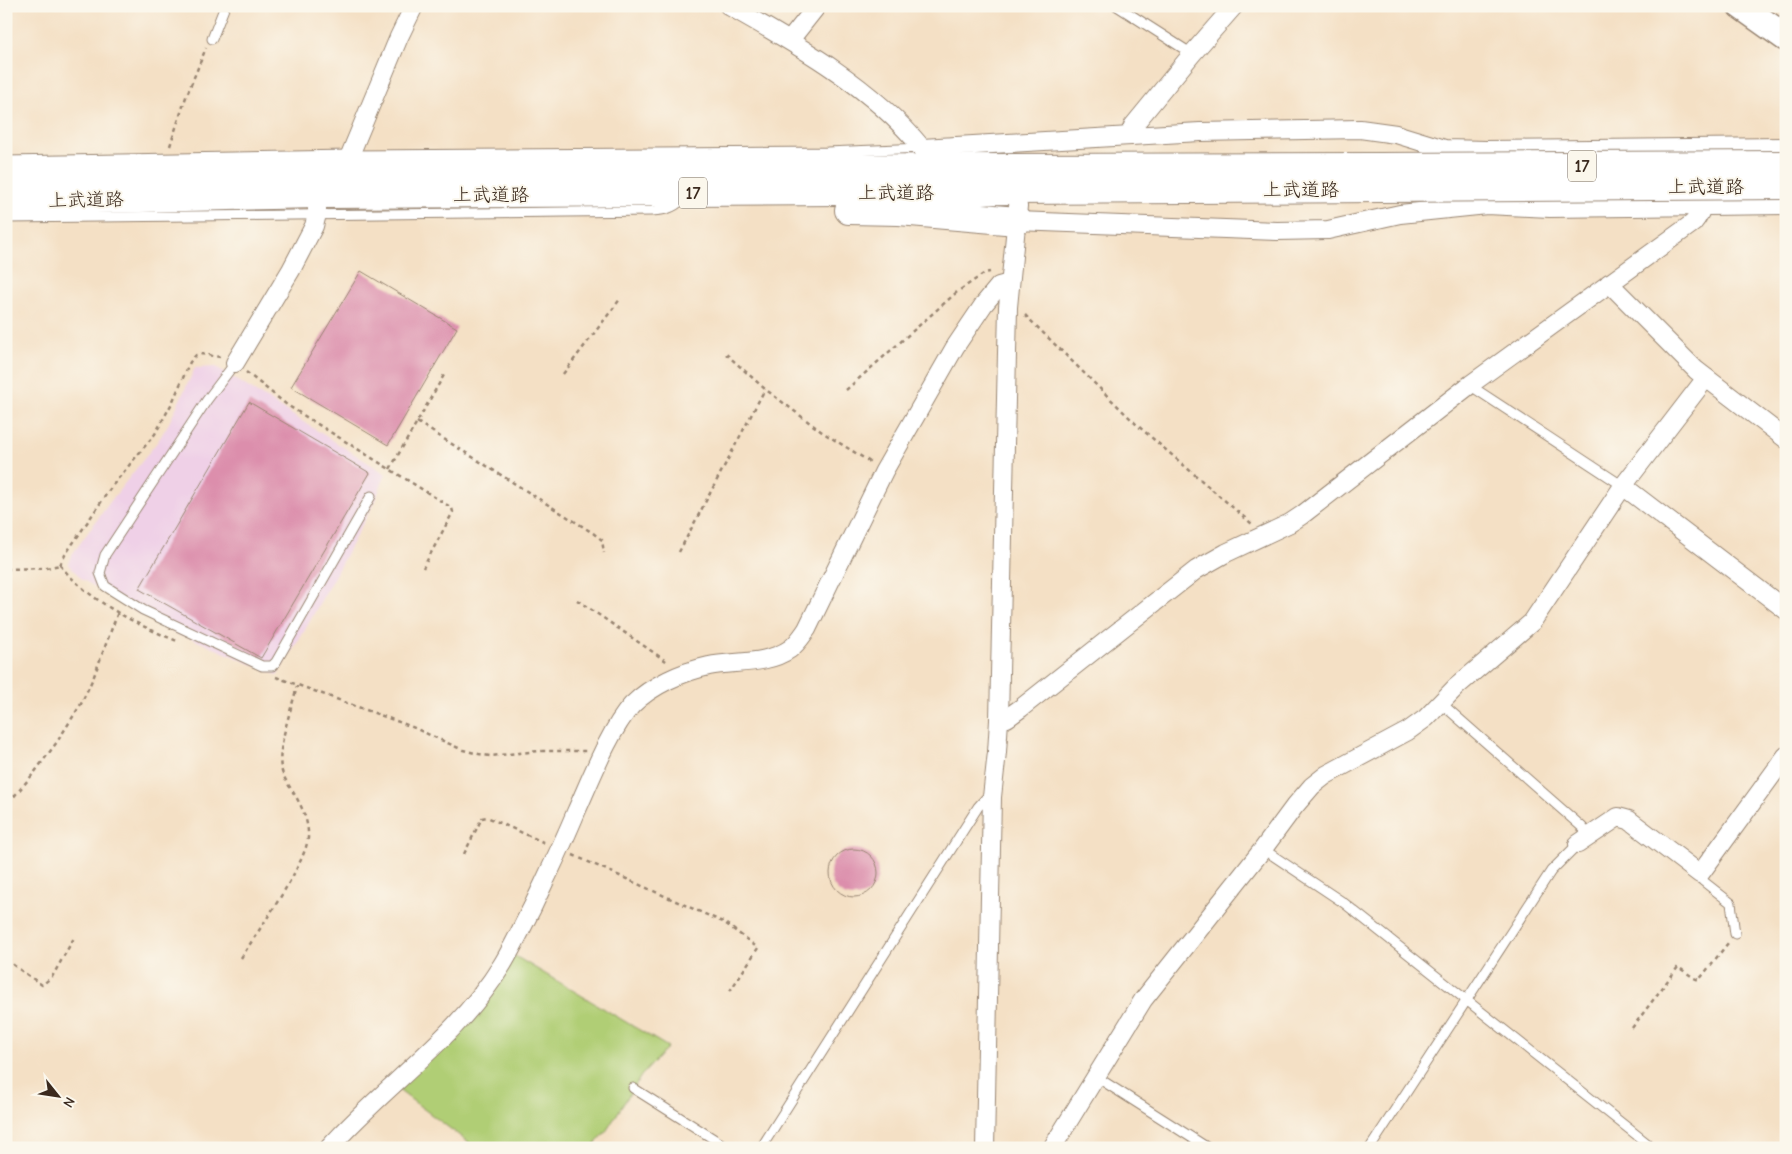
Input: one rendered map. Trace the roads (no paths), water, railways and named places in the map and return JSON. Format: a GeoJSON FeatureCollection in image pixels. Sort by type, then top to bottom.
{"type":"FeatureCollection","features":[{"type":"Feature","properties":{"kind":"highway","name":"上武道路"},"geometry":{"type":"LineString","coordinates":[[6,178],[348,162],[1786,185]]}},
{"type":"Feature","properties":{"kind":"highway","name":"上武道路"},"geometry":{"type":"LineString","coordinates":[[6,202],[317,204],[636,193],[1379,178],[1786,165]]}},
{"type":"Feature","properties":{"kind":"highway"},"geometry":{"type":"LineString","coordinates":[[636,193],[680,201],[754,208],[1017,213]]}},
{"type":"Feature","properties":{"kind":"main road"},"geometry":{"type":"LineString","coordinates":[[1741,6],[1786,38]]}},
{"type":"Feature","properties":{"kind":"street"},"geometry":{"type":"LineString","coordinates":[[348,162],[399,36],[414,6]]}},
{"type":"Feature","properties":{"kind":"street"},"geometry":{"type":"LineString","coordinates":[[729,6],[790,40],[861,89],[922,148],[1019,151],[1129,136],[1360,129],[1396,134],[1445,148],[1486,150],[1786,147]]}},
{"type":"Feature","properties":{"kind":"street"},"geometry":{"type":"LineString","coordinates":[[790,40],[817,6]]}},
{"type":"Feature","properties":{"kind":"street"},"geometry":{"type":"LineString","coordinates":[[1129,136],[1133,126],[1234,6]]}},
{"type":"Feature","properties":{"kind":"street"},"geometry":{"type":"LineString","coordinates":[[999,720],[1007,718],[1021,708],[1196,570],[1226,553],[1290,523],[1302,515],[1471,384],[1693,223],[1704,205],[1706,149]]}},
{"type":"Feature","properties":{"kind":"street"},"geometry":{"type":"LineString","coordinates":[[1486,150],[1487,205]]}},
{"type":"Feature","properties":{"kind":"street"},"geometry":{"type":"LineString","coordinates":[[234,362],[291,270],[314,226],[317,204]]}},
{"type":"Feature","properties":{"kind":"street"},"geometry":{"type":"LineString","coordinates":[[985,1148],[992,797],[999,720],[1008,308],[1017,213],[1277,231],[1328,230],[1400,214],[1487,205],[1550,208],[1786,205]]}},
{"type":"Feature","properties":{"kind":"street"},"geometry":{"type":"LineString","coordinates":[[329,1148],[366,1109],[461,1020],[483,994],[503,964],[560,850],[605,750],[622,718],[633,704],[680,675],[710,666],[758,660],[789,650],[797,643],[807,629],[884,471],[955,347],[984,304],[1010,276]]}},
{"type":"Feature","properties":{"kind":"street"},"geometry":{"type":"LineString","coordinates":[[1609,284],[1696,370],[1786,439]]}},
{"type":"Feature","properties":{"kind":"street"},"geometry":{"type":"LineString","coordinates":[[1052,1148],[1143,1000],[1294,807],[1312,786],[1326,775],[1408,731],[1426,718],[1456,687],[1532,622],[1623,486],[1706,378]]}},
{"type":"Feature","properties":{"kind":"street"},"geometry":{"type":"LineString","coordinates":[[1623,486],[1786,610]]}},
{"type":"Feature","properties":{"kind":"street"},"geometry":{"type":"LineString","coordinates":[[1584,840],[1618,817],[1629,820],[1700,874],[1786,756]]}},
{"type":"Feature","properties":{"kind":"lane"},"geometry":{"type":"LineString","coordinates":[[212,39],[225,6]]}},
{"type":"Feature","properties":{"kind":"lane"},"geometry":{"type":"LineString","coordinates":[[1117,6],[1192,54]]}},
{"type":"Feature","properties":{"kind":"lane"},"geometry":{"type":"LineString","coordinates":[[6,161],[169,157],[348,162],[827,152],[922,148]]}},
{"type":"Feature","properties":{"kind":"lane"},"geometry":{"type":"LineString","coordinates":[[6,218],[317,204],[652,211],[672,208],[680,201]]}},
{"type":"Feature","properties":{"kind":"lane"},"geometry":{"type":"LineString","coordinates":[[234,362],[105,555],[100,573],[106,586],[143,610],[262,666],[272,666],[371,496]]}},
{"type":"Feature","properties":{"kind":"lane"},"geometry":{"type":"LineString","coordinates":[[1471,384],[1477,390],[1623,486]]}},
{"type":"Feature","properties":{"kind":"lane"},"geometry":{"type":"LineString","coordinates":[[1370,1148],[1468,1001],[1551,871],[1584,840],[1582,826],[1441,703]]}},
{"type":"Feature","properties":{"kind":"lane"},"geometry":{"type":"LineString","coordinates":[[761,1148],[978,807],[986,798],[992,797]]}},
{"type":"Feature","properties":{"kind":"lane"},"geometry":{"type":"LineString","coordinates":[[1263,848],[1344,903],[1653,1148]]}},
{"type":"Feature","properties":{"kind":"lane"},"geometry":{"type":"LineString","coordinates":[[1700,874],[1703,881],[1731,903],[1734,934]]}},
{"type":"Feature","properties":{"kind":"lane"},"geometry":{"type":"LineString","coordinates":[[1095,1076],[1208,1148]]}},
{"type":"Feature","properties":{"kind":"lane"},"geometry":{"type":"LineString","coordinates":[[633,1088],[728,1148]]}}]}
